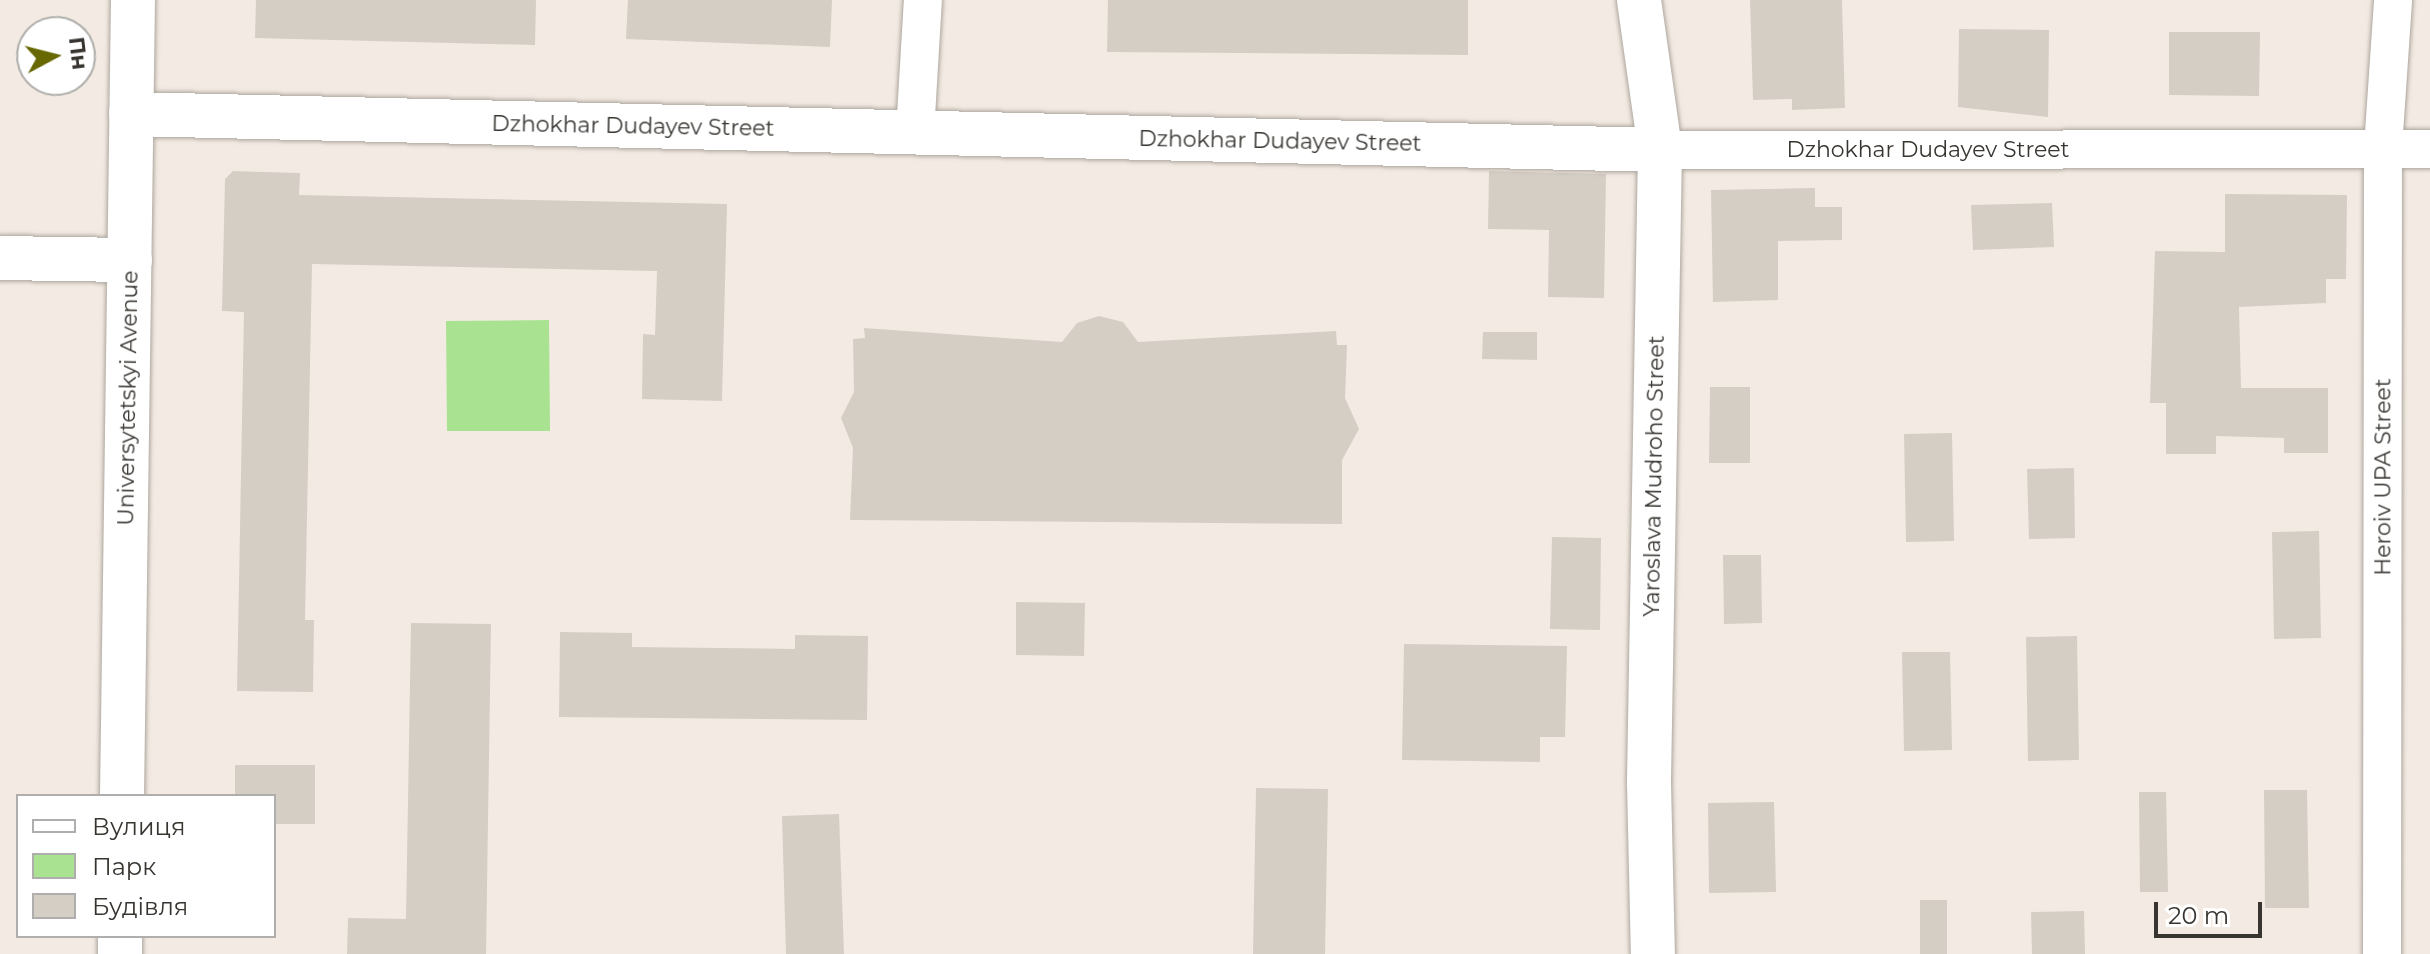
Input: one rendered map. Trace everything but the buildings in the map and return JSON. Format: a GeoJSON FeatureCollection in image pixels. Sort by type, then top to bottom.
{"type":"FeatureCollection","features":[{"type":"Feature","properties":{"kind":"street","name":"Universytetskyi Avenue"},"geometry":{"type":"LineString","coordinates":[[122,794],[133,0]]}},
{"type":"Feature","properties":{"kind":"street"},"geometry":{"type":"LineString","coordinates":[[915,133],[923,0]]}},
{"type":"Feature","properties":{"kind":"street","name":"Yaroslava Mudroho Street"},"geometry":{"type":"LineString","coordinates":[[1639,0],[1660,150],[1653,954]]}},
{"type":"Feature","properties":{"kind":"street","name":"Heroiv UPA Street"},"geometry":{"type":"LineString","coordinates":[[2382,954],[2383,148],[2393,0]]}},
{"type":"Feature","properties":{"kind":"street","name":"Dzhokhar Dudayev Street"},"geometry":{"type":"LineString","coordinates":[[131,114],[1660,150],[2430,149]]}},
{"type":"Feature","properties":{"kind":"street"},"geometry":{"type":"LineString","coordinates":[[0,258],[130,260]]}},
{"type":"Feature","properties":{"kind":"green space"},"geometry":{"type":"Polygon","coordinates":[[[549,320],[550,431],[447,431],[446,321],[549,320]]]}}]}
